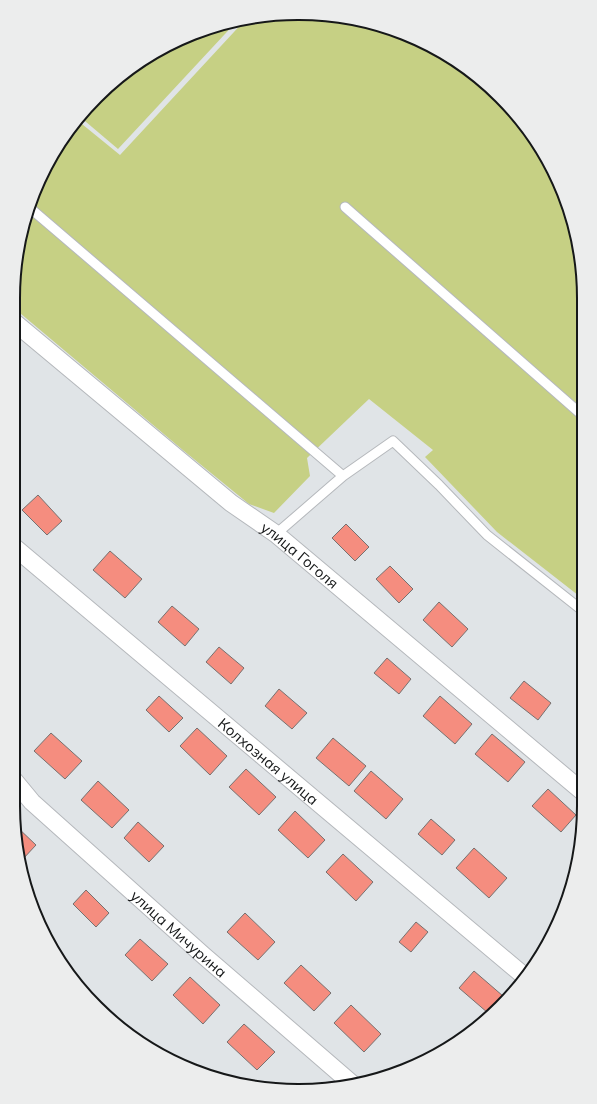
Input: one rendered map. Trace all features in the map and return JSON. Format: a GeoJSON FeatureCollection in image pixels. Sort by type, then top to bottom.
{"type":"FeatureCollection","features":[{"type":"Feature","properties":{"kind":"street","name":"улица Гоголя"},"geometry":{"type":"LineString","coordinates":[[20,327],[231,503],[276,534],[577,787]]}},
{"type":"Feature","properties":{"kind":"street","name":"Колхозная улица"},"geometry":{"type":"LineString","coordinates":[[20,552],[520,974]]}},
{"type":"Feature","properties":{"kind":"street","name":"улица Мичурина"},"geometry":{"type":"LineString","coordinates":[[20,787],[32,802],[203,955],[348,1080]]}},
{"type":"Feature","properties":{"kind":"lane"},"geometry":{"type":"LineString","coordinates":[[345,207],[577,411]]}},
{"type":"Feature","properties":{"kind":"lane"},"geometry":{"type":"LineString","coordinates":[[34,212],[343,476]]}},
{"type":"Feature","properties":{"kind":"lane"},"geometry":{"type":"LineString","coordinates":[[276,534],[343,476],[393,441],[439,485],[487,535],[577,605]]}},
{"type":"Feature","properties":{"kind":"green space"},"geometry":{"type":"Polygon","coordinates":[[[298,20],[335,22],[371,29],[405,41],[438,57],[482,89],[508,115],[540,159],[556,192],[568,226],[572,244],[575,262],[577,298],[577,594],[497,532],[425,457],[433,450],[369,399],[307,458],[310,476],[274,513],[249,504],[20,313],[22,262],[29,226],[41,192],[57,159],[82,124],[120,155],[240,26],[244,25],[262,22],[298,20]]]}},
{"type":"Feature","properties":{"kind":"green space"},"geometry":{"type":"Polygon","coordinates":[[[231,28],[118,149],[85,121],[89,115],[115,89],[159,57],[192,41],[231,28]]]}},
{"type":"Feature","properties":{"kind":"building"},"geometry":{"type":"Polygon","coordinates":[[[38,495],[62,521],[47,535],[22,510],[38,495]]]}},
{"type":"Feature","properties":{"kind":"building"},"geometry":{"type":"Polygon","coordinates":[[[346,524],[369,547],[355,561],[332,538],[346,524]]]}},
{"type":"Feature","properties":{"kind":"building"},"geometry":{"type":"Polygon","coordinates":[[[110,551],[142,579],[125,598],[93,570],[110,551]]]}},
{"type":"Feature","properties":{"kind":"building"},"geometry":{"type":"Polygon","coordinates":[[[390,566],[413,589],[399,603],[376,579],[390,566]]]}},
{"type":"Feature","properties":{"kind":"building"},"geometry":{"type":"Polygon","coordinates":[[[439,602],[468,629],[452,647],[423,620],[439,602]]]}},
{"type":"Feature","properties":{"kind":"building"},"geometry":{"type":"Polygon","coordinates":[[[172,606],[199,629],[185,646],[158,622],[172,606]]]}},
{"type":"Feature","properties":{"kind":"building"},"geometry":{"type":"Polygon","coordinates":[[[219,647],[244,668],[231,684],[206,662],[219,647]]]}},
{"type":"Feature","properties":{"kind":"building"},"geometry":{"type":"Polygon","coordinates":[[[387,658],[411,679],[399,694],[374,673],[387,658]]]}},
{"type":"Feature","properties":{"kind":"building"},"geometry":{"type":"Polygon","coordinates":[[[524,681],[551,703],[538,720],[510,698],[524,681]]]}},
{"type":"Feature","properties":{"kind":"building"},"geometry":{"type":"Polygon","coordinates":[[[279,689],[307,713],[292,729],[265,706],[279,689]]]}},
{"type":"Feature","properties":{"kind":"building"},"geometry":{"type":"Polygon","coordinates":[[[159,696],[183,718],[169,732],[146,710],[159,696]]]}},
{"type":"Feature","properties":{"kind":"building"},"geometry":{"type":"Polygon","coordinates":[[[440,696],[472,724],[455,744],[423,716],[440,696]]]}},
{"type":"Feature","properties":{"kind":"building"},"geometry":{"type":"Polygon","coordinates":[[[197,728],[227,756],[210,775],[180,746],[197,728]]]}},
{"type":"Feature","properties":{"kind":"building"},"geometry":{"type":"Polygon","coordinates":[[[51,733],[82,761],[65,779],[34,751],[51,733]]]}},
{"type":"Feature","properties":{"kind":"building"},"geometry":{"type":"Polygon","coordinates":[[[492,734],[525,762],[508,782],[475,754],[492,734]]]}},
{"type":"Feature","properties":{"kind":"building"},"geometry":{"type":"Polygon","coordinates":[[[333,738],[366,766],[349,786],[316,758],[333,738]]]}},
{"type":"Feature","properties":{"kind":"building"},"geometry":{"type":"Polygon","coordinates":[[[246,769],[276,797],[259,815],[229,787],[246,769]]]}},
{"type":"Feature","properties":{"kind":"building"},"geometry":{"type":"Polygon","coordinates":[[[371,771],[403,799],[386,819],[354,791],[371,771]]]}},
{"type":"Feature","properties":{"kind":"building"},"geometry":{"type":"Polygon","coordinates":[[[98,781],[129,810],[112,828],[81,800],[98,781]]]}},
{"type":"Feature","properties":{"kind":"building"},"geometry":{"type":"Polygon","coordinates":[[[548,789],[576,815],[561,832],[532,806],[548,789]]]}},
{"type":"Feature","properties":{"kind":"building"},"geometry":{"type":"Polygon","coordinates":[[[295,811],[325,840],[308,858],[278,830],[295,811]]]}},
{"type":"Feature","properties":{"kind":"building"},"geometry":{"type":"Polygon","coordinates":[[[431,819],[455,840],[442,855],[418,834],[431,819]]]}},
{"type":"Feature","properties":{"kind":"building"},"geometry":{"type":"Polygon","coordinates":[[[138,822],[164,846],[149,862],[124,838],[138,822]]]}},
{"type":"Feature","properties":{"kind":"building"},"geometry":{"type":"Polygon","coordinates":[[[21,831],[36,845],[25,857],[21,831]]]}},
{"type":"Feature","properties":{"kind":"building"},"geometry":{"type":"Polygon","coordinates":[[[474,848],[507,878],[489,898],[456,868],[474,848]]]}},
{"type":"Feature","properties":{"kind":"building"},"geometry":{"type":"Polygon","coordinates":[[[343,854],[373,882],[356,901],[326,872],[343,854]]]}},
{"type":"Feature","properties":{"kind":"building"},"geometry":{"type":"Polygon","coordinates":[[[86,890],[109,913],[96,927],[73,904],[86,890]]]}},
{"type":"Feature","properties":{"kind":"building"},"geometry":{"type":"Polygon","coordinates":[[[245,913],[275,942],[258,960],[227,932],[245,913]]]}},
{"type":"Feature","properties":{"kind":"building"},"geometry":{"type":"Polygon","coordinates":[[[416,922],[428,932],[411,952],[399,942],[416,922]]]}},
{"type":"Feature","properties":{"kind":"building"},"geometry":{"type":"Polygon","coordinates":[[[140,939],[168,964],[152,981],[125,955],[140,939]]]}},
{"type":"Feature","properties":{"kind":"building"},"geometry":{"type":"Polygon","coordinates":[[[301,965],[331,993],[314,1011],[284,983],[301,965]]]}},
{"type":"Feature","properties":{"kind":"building"},"geometry":{"type":"Polygon","coordinates":[[[474,971],[502,995],[486,1011],[459,988],[474,971]]]}},
{"type":"Feature","properties":{"kind":"building"},"geometry":{"type":"Polygon","coordinates":[[[190,977],[220,1005],[203,1024],[173,995],[190,977]]]}},
{"type":"Feature","properties":{"kind":"building"},"geometry":{"type":"Polygon","coordinates":[[[351,1005],[381,1034],[364,1052],[334,1023],[351,1005]]]}},
{"type":"Feature","properties":{"kind":"building"},"geometry":{"type":"Polygon","coordinates":[[[244,1024],[275,1052],[257,1070],[227,1042],[244,1024]]]}}]}
